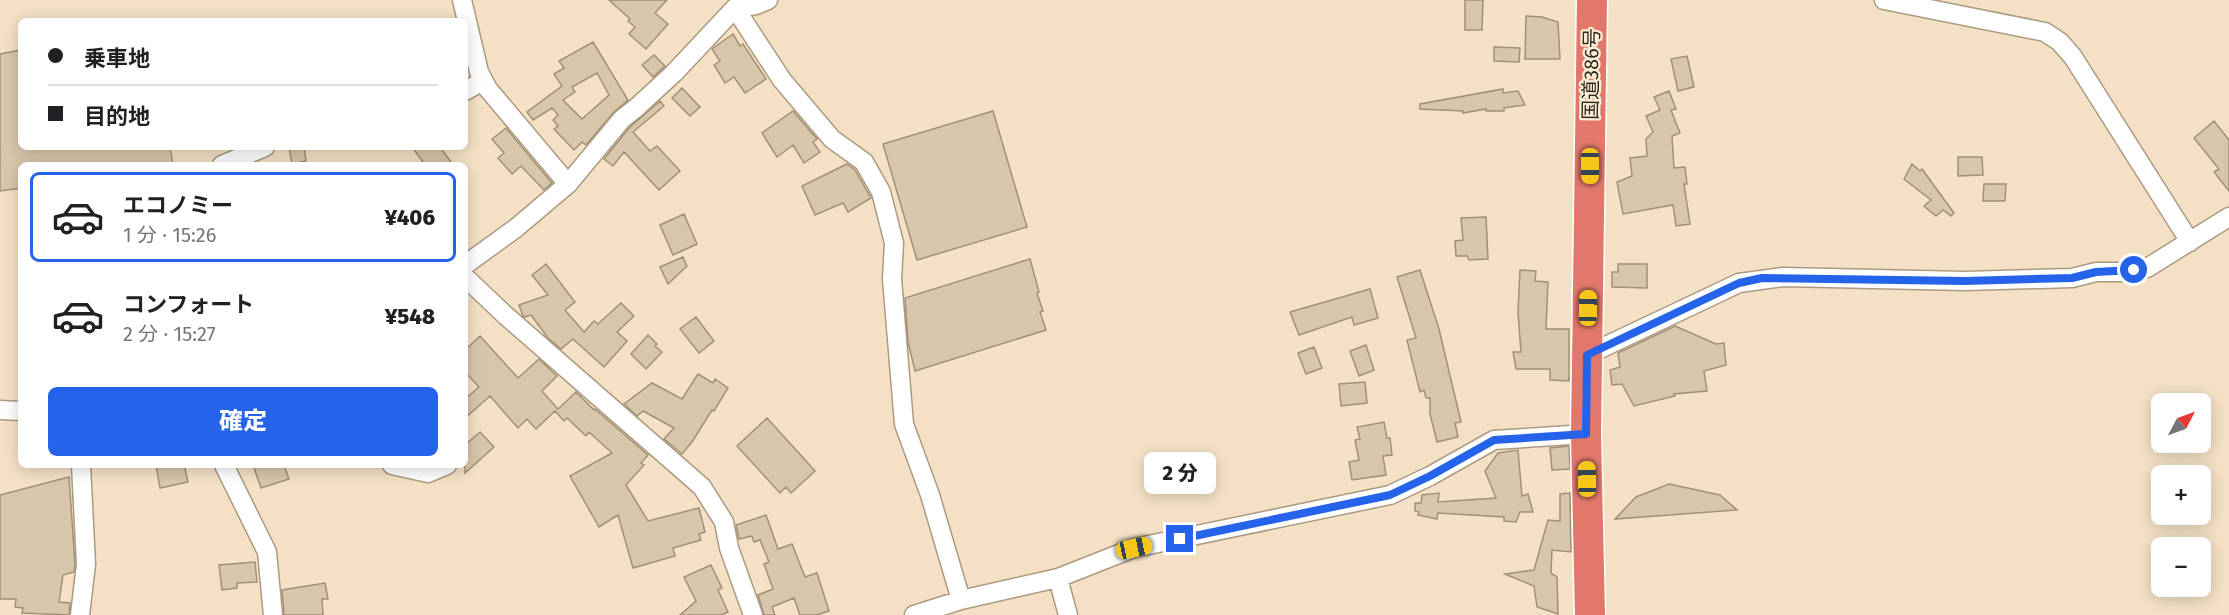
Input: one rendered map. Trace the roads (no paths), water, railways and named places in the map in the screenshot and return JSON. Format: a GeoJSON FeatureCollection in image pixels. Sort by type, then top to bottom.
{"type":"FeatureCollection","features":[{"type":"Feature","properties":{"kind":"highway","name":"国道386号"},"geometry":{"type":"LineString","coordinates":[[1590,615],[1586,434],[1592,0]]}},
{"type":"Feature","properties":{"kind":"street"},"geometry":{"type":"LineString","coordinates":[[462,0],[466,18]]}},
{"type":"Feature","properties":{"kind":"street"},"geometry":{"type":"LineString","coordinates":[[468,263],[516,228],[568,184],[622,119],[674,73],[735,8],[756,5],[768,0]]}},
{"type":"Feature","properties":{"kind":"street"},"geometry":{"type":"LineString","coordinates":[[1884,0],[2045,32],[2060,42],[2073,57],[2190,242]]}},
{"type":"Feature","properties":{"kind":"street"},"geometry":{"type":"LineString","coordinates":[[735,8],[782,80],[832,139],[864,162],[881,192],[894,243],[892,279],[904,424],[930,495],[961,600]]}},
{"type":"Feature","properties":{"kind":"street"},"geometry":{"type":"LineString","coordinates":[[468,25],[479,72],[488,89],[568,184]]}},
{"type":"Feature","properties":{"kind":"street"},"geometry":{"type":"LineString","coordinates":[[468,89],[483,81]]}},
{"type":"Feature","properties":{"kind":"street"},"geometry":{"type":"LineString","coordinates":[[229,162],[258,150]]}},
{"type":"Feature","properties":{"kind":"street"},"geometry":{"type":"LineString","coordinates":[[1587,355],[1739,283],[1762,278],[1965,281],[2072,278],[2096,272],[2122,272],[2147,268],[2229,217]]}},
{"type":"Feature","properties":{"kind":"street"},"geometry":{"type":"LineString","coordinates":[[468,280],[702,487],[724,522],[729,548],[753,615]]}},
{"type":"Feature","properties":{"kind":"street"},"geometry":{"type":"LineString","coordinates":[[0,410],[18,411]]}},
{"type":"Feature","properties":{"kind":"street"},"geometry":{"type":"LineString","coordinates":[[919,614],[961,600],[1058,578],[1134,548],[1390,495],[1430,476],[1494,440],[1586,434]]}},
{"type":"Feature","properties":{"kind":"street"},"geometry":{"type":"LineString","coordinates":[[80,615],[86,564],[81,468]]}},
{"type":"Feature","properties":{"kind":"street"},"geometry":{"type":"LineString","coordinates":[[225,468],[267,552],[273,615]]}},
{"type":"Feature","properties":{"kind":"street"},"geometry":{"type":"LineString","coordinates":[[406,468],[428,473],[440,468]]}},
{"type":"Feature","properties":{"kind":"street"},"geometry":{"type":"LineString","coordinates":[[1058,578],[1068,615]]}}]}
